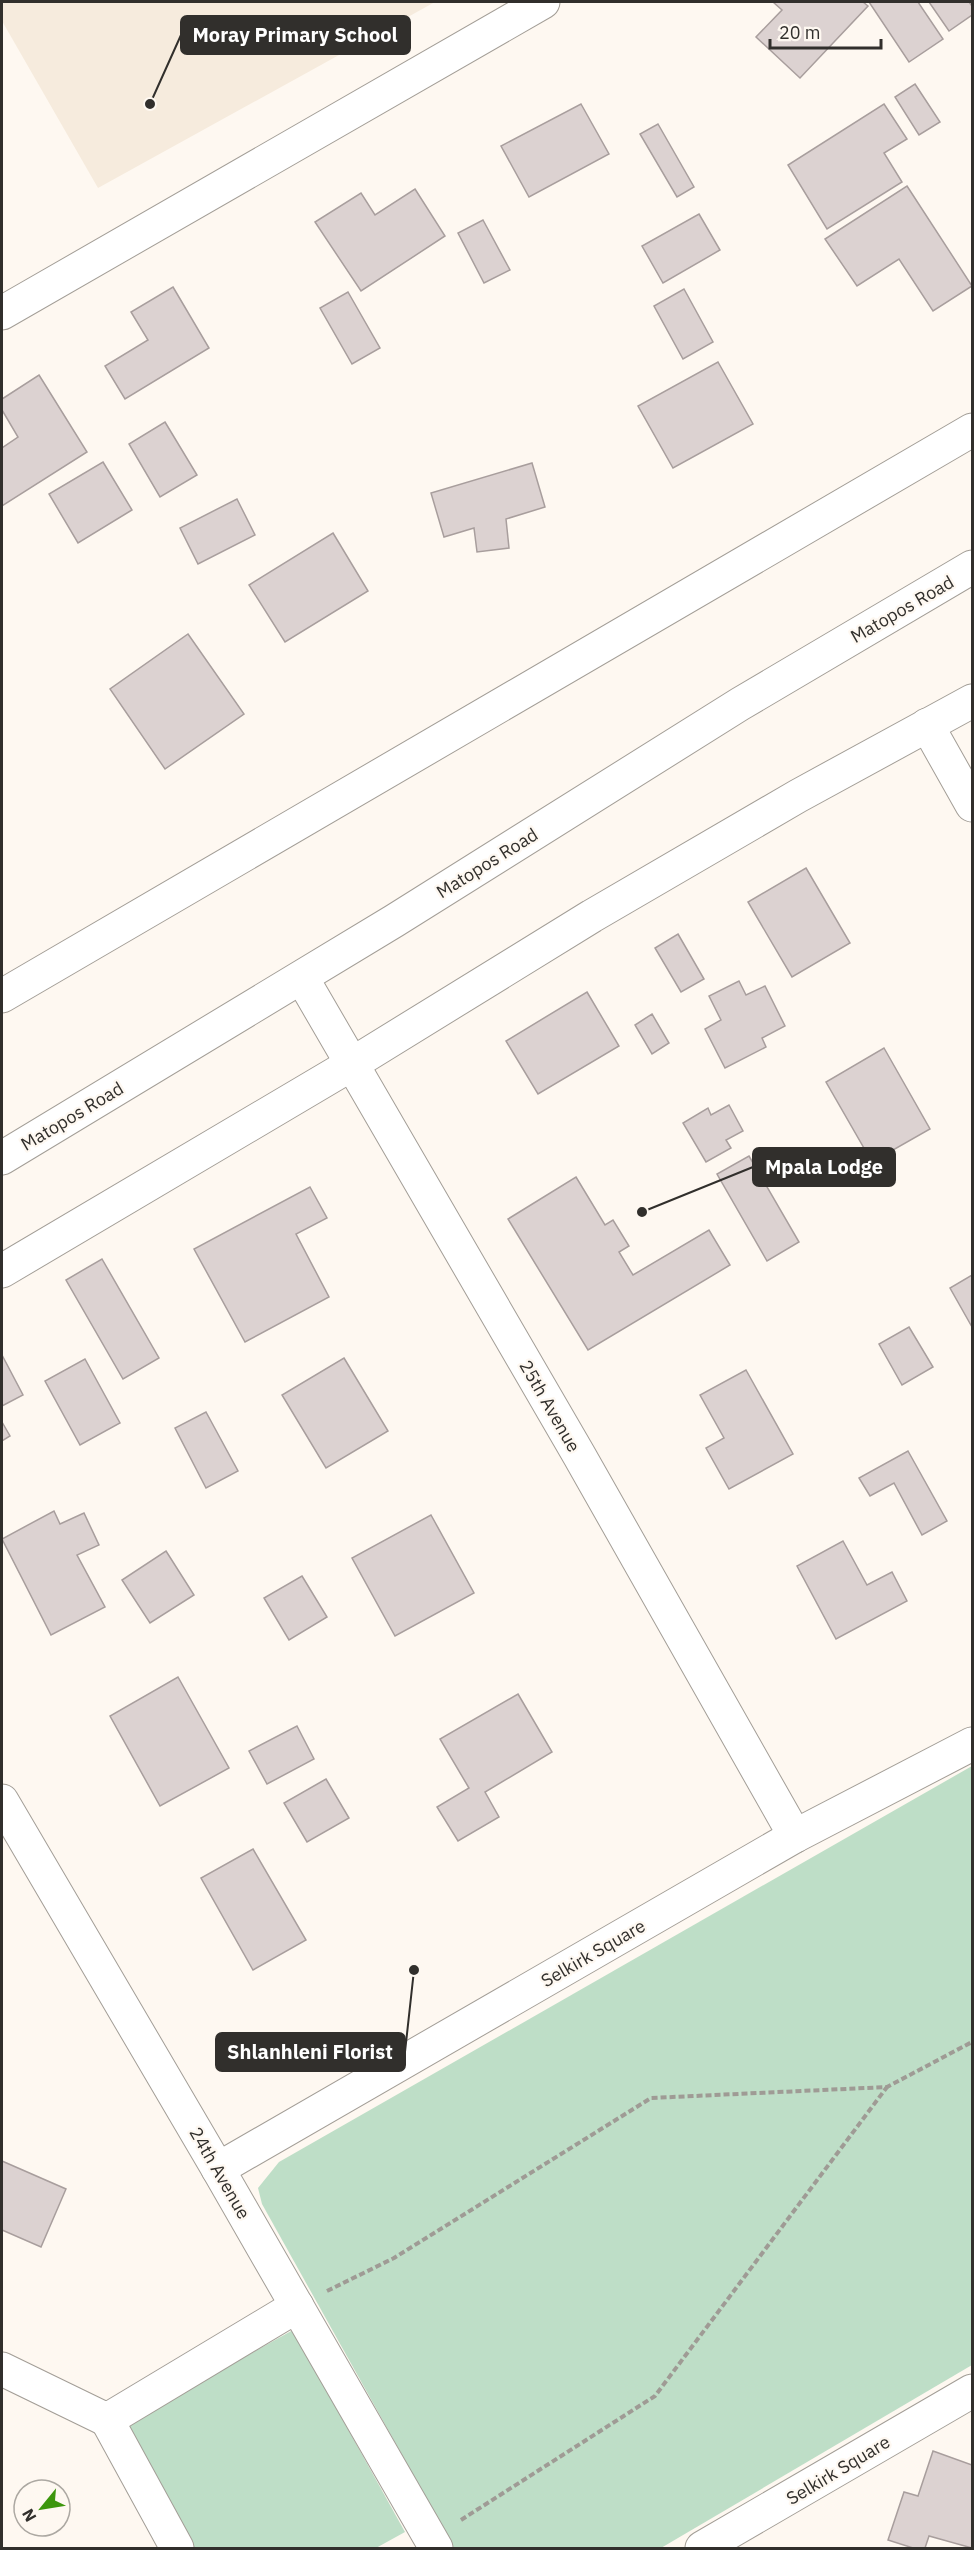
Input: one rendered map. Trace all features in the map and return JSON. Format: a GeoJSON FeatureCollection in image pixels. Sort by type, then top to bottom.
{"type":"FeatureCollection","features":[{"type":"Feature","properties":{"kind":"street"},"geometry":{"type":"LineString","coordinates":[[2,313],[543,2]]}},
{"type":"Feature","properties":{"kind":"street"},"geometry":{"type":"LineString","coordinates":[[2,996],[972,430]]}},
{"type":"Feature","properties":{"kind":"street","name":"Matopos Road"},"geometry":{"type":"LineString","coordinates":[[2,1158],[302,978],[730,710],[972,567]]}},
{"type":"Feature","properties":{"kind":"street"},"geometry":{"type":"LineString","coordinates":[[2,1270],[352,1064],[592,916],[798,796],[972,700]]}},
{"type":"Feature","properties":{"kind":"street"},"geometry":{"type":"LineString","coordinates":[[927,725],[972,805]]}},
{"type":"Feature","properties":{"kind":"street","name":"25th Avenue"},"geometry":{"type":"LineString","coordinates":[[302,978],[579,1455],[795,1836]]}},
{"type":"Feature","properties":{"kind":"street","name":"Selkirk Square"},"geometry":{"type":"LineString","coordinates":[[219,2169],[795,1836],[972,1744]]}},
{"type":"Feature","properties":{"kind":"street","name":"24th Avenue"},"geometry":{"type":"LineString","coordinates":[[2,1801],[219,2169],[297,2306],[427,2546]]}},
{"type":"Feature","properties":{"kind":"street"},"geometry":{"type":"LineString","coordinates":[[106,2420],[297,2306]]}},
{"type":"Feature","properties":{"kind":"street"},"geometry":{"type":"LineString","coordinates":[[2,2369],[106,2420],[177,2548]]}},
{"type":"Feature","properties":{"kind":"street","name":"Selkirk Square"},"geometry":{"type":"LineString","coordinates":[[702,2548],[972,2391]]}},
{"type":"Feature","properties":{"kind":"path"},"geometry":{"type":"LineString","coordinates":[[297,2306],[394,2258],[651,2098],[887,2086],[972,2042]]}},
{"type":"Feature","properties":{"kind":"path"},"geometry":{"type":"LineString","coordinates":[[427,2546],[655,2396],[887,2086]]}},
{"type":"Feature","properties":{"kind":"shaded area"},"geometry":{"type":"Polygon","coordinates":[[[2,2],[435,2],[98,188],[2,21],[2,2]]]}},
{"type":"Feature","properties":{"kind":"green space"},"geometry":{"type":"Polygon","coordinates":[[[972,1766],[972,2365],[661,2548],[454,2548],[262,2204],[258,2188],[279,2162],[972,1766]]]}},
{"type":"Feature","properties":{"kind":"green space"},"geometry":{"type":"Polygon","coordinates":[[[293,2330],[405,2532],[376,2548],[194,2548],[125,2424],[293,2330]]]}},
{"type":"Feature","properties":{"kind":"building"},"geometry":{"type":"Polygon","coordinates":[[[773,2],[863,2],[868,6],[800,78],[756,37],[782,10],[773,2]]]}},
{"type":"Feature","properties":{"kind":"building"},"geometry":{"type":"Polygon","coordinates":[[[869,2],[918,2],[943,39],[909,62],[869,2]]]}},
{"type":"Feature","properties":{"kind":"building"},"geometry":{"type":"Polygon","coordinates":[[[929,2],[969,2],[972,6],[972,15],[949,31],[929,2]]]}},
{"type":"Feature","properties":{"kind":"building"},"geometry":{"type":"Polygon","coordinates":[[[915,84],[940,122],[919,135],[895,97],[915,84]]]}},
{"type":"Feature","properties":{"kind":"building"},"geometry":{"type":"Polygon","coordinates":[[[581,104],[609,154],[529,197],[501,146],[581,104]]]}},
{"type":"Feature","properties":{"kind":"building"},"geometry":{"type":"Polygon","coordinates":[[[884,104],[907,139],[884,153],[902,182],[827,229],[788,165],[884,104]]]}},
{"type":"Feature","properties":{"kind":"building"},"geometry":{"type":"Polygon","coordinates":[[[658,124],[694,187],[677,197],[640,134],[658,124]]]}},
{"type":"Feature","properties":{"kind":"building"},"geometry":{"type":"Polygon","coordinates":[[[907,186],[972,286],[933,311],[899,259],[857,286],[825,239],[907,186]]]}},
{"type":"Feature","properties":{"kind":"building"},"geometry":{"type":"Polygon","coordinates":[[[415,189],[445,236],[361,291],[315,222],[361,193],[375,215],[415,189]]]}},
{"type":"Feature","properties":{"kind":"building"},"geometry":{"type":"Polygon","coordinates":[[[699,214],[720,250],[663,283],[642,246],[699,214]]]}},
{"type":"Feature","properties":{"kind":"building"},"geometry":{"type":"Polygon","coordinates":[[[483,220],[510,270],[484,283],[458,233],[483,220]]]}},
{"type":"Feature","properties":{"kind":"building"},"geometry":{"type":"Polygon","coordinates":[[[173,287],[209,348],[125,399],[105,366],[148,340],[131,312],[173,287]]]}},
{"type":"Feature","properties":{"kind":"building"},"geometry":{"type":"Polygon","coordinates":[[[684,289],[713,342],[683,359],[654,306],[684,289]]]}},
{"type":"Feature","properties":{"kind":"building"},"geometry":{"type":"Polygon","coordinates":[[[348,292],[380,348],[352,364],[320,308],[348,292]]]}},
{"type":"Feature","properties":{"kind":"building"},"geometry":{"type":"Polygon","coordinates":[[[718,362],[753,424],[673,468],[638,406],[718,362]]]}},
{"type":"Feature","properties":{"kind":"building"},"geometry":{"type":"Polygon","coordinates":[[[39,375],[87,452],[2,506],[2,448],[18,437],[2,410],[2,399],[39,375]]]}},
{"type":"Feature","properties":{"kind":"building"},"geometry":{"type":"Polygon","coordinates":[[[165,422],[197,475],[160,497],[129,444],[165,422]]]}},
{"type":"Feature","properties":{"kind":"building"},"geometry":{"type":"Polygon","coordinates":[[[103,462],[132,510],[78,543],[49,494],[103,462]]]}},
{"type":"Feature","properties":{"kind":"building"},"geometry":{"type":"Polygon","coordinates":[[[532,463],[545,507],[506,519],[509,548],[477,552],[474,528],[444,537],[431,493],[532,463]]]}},
{"type":"Feature","properties":{"kind":"building"},"geometry":{"type":"Polygon","coordinates":[[[237,499],[255,535],[198,564],[180,528],[237,499]]]}},
{"type":"Feature","properties":{"kind":"building"},"geometry":{"type":"Polygon","coordinates":[[[333,533],[368,591],[285,642],[249,585],[333,533]]]}},
{"type":"Feature","properties":{"kind":"building"},"geometry":{"type":"Polygon","coordinates":[[[188,634],[244,714],[165,769],[110,689],[188,634]]]}},
{"type":"Feature","properties":{"kind":"building"},"geometry":{"type":"Polygon","coordinates":[[[806,868],[850,943],[792,977],[748,902],[806,868]]]}},
{"type":"Feature","properties":{"kind":"building"},"geometry":{"type":"Polygon","coordinates":[[[678,934],[704,979],[681,992],[655,948],[678,934]]]}},
{"type":"Feature","properties":{"kind":"building"},"geometry":{"type":"Polygon","coordinates":[[[739,981],[746,995],[765,986],[785,1026],[762,1038],[766,1047],[725,1068],[705,1029],[721,1020],[709,996],[739,981]]]}},
{"type":"Feature","properties":{"kind":"building"},"geometry":{"type":"Polygon","coordinates":[[[587,992],[619,1046],[538,1094],[506,1041],[587,992]]]}},
{"type":"Feature","properties":{"kind":"building"},"geometry":{"type":"Polygon","coordinates":[[[652,1014],[669,1043],[652,1054],[635,1025],[652,1014]]]}},
{"type":"Feature","properties":{"kind":"building"},"geometry":{"type":"Polygon","coordinates":[[[884,1048],[930,1129],[872,1162],[826,1082],[884,1048]]]}},
{"type":"Feature","properties":{"kind":"building"},"geometry":{"type":"Polygon","coordinates":[[[729,1105],[743,1131],[726,1140],[731,1148],[706,1162],[683,1123],[708,1108],[711,1115],[729,1105]]]}},
{"type":"Feature","properties":{"kind":"building"},"geometry":{"type":"Polygon","coordinates":[[[749,1156],[799,1242],[767,1261],[717,1174],[749,1156]]]}},
{"type":"Feature","properties":{"kind":"building"},"geometry":{"type":"Polygon","coordinates":[[[576,1177],[605,1225],[613,1220],[629,1246],[619,1252],[633,1275],[709,1230],[730,1265],[588,1350],[508,1219],[576,1177]]]}},
{"type":"Feature","properties":{"kind":"building"},"geometry":{"type":"Polygon","coordinates":[[[310,1187],[327,1218],[296,1234],[329,1297],[245,1342],[194,1249],[310,1187]]]}},
{"type":"Feature","properties":{"kind":"building"},"geometry":{"type":"Polygon","coordinates":[[[102,1259],[159,1358],[123,1379],[66,1280],[102,1259]]]}},
{"type":"Feature","properties":{"kind":"building"},"geometry":{"type":"Polygon","coordinates":[[[972,1275],[972,1327],[950,1288],[972,1275]]]}},
{"type":"Feature","properties":{"kind":"building"},"geometry":{"type":"Polygon","coordinates":[[[909,1327],[933,1367],[902,1385],[879,1344],[909,1327]]]}},
{"type":"Feature","properties":{"kind":"building"},"geometry":{"type":"Polygon","coordinates":[[[2,1355],[23,1395],[2,1406],[2,1355]]]}},
{"type":"Feature","properties":{"kind":"building"},"geometry":{"type":"Polygon","coordinates":[[[344,1358],[388,1431],[326,1468],[282,1395],[344,1358]]]}},
{"type":"Feature","properties":{"kind":"building"},"geometry":{"type":"Polygon","coordinates":[[[85,1359],[120,1423],[80,1445],[45,1381],[85,1359]]]}},
{"type":"Feature","properties":{"kind":"building"},"geometry":{"type":"Polygon","coordinates":[[[746,1370],[793,1454],[729,1489],[706,1448],[724,1438],[700,1395],[746,1370]]]}},
{"type":"Feature","properties":{"kind":"building"},"geometry":{"type":"Polygon","coordinates":[[[206,1412],[238,1471],[206,1488],[175,1428],[206,1412]]]}},
{"type":"Feature","properties":{"kind":"building"},"geometry":{"type":"Polygon","coordinates":[[[2,1422],[10,1436],[2,1441],[2,1422]]]}},
{"type":"Feature","properties":{"kind":"building"},"geometry":{"type":"Polygon","coordinates":[[[908,1451],[947,1521],[922,1535],[894,1483],[870,1496],[859,1478],[908,1451]]]}},
{"type":"Feature","properties":{"kind":"building"},"geometry":{"type":"Polygon","coordinates":[[[54,1511],[60,1524],[84,1513],[99,1545],[77,1555],[105,1607],[51,1635],[2,1539],[54,1511]]]}},
{"type":"Feature","properties":{"kind":"building"},"geometry":{"type":"Polygon","coordinates":[[[431,1515],[474,1593],[395,1636],[352,1558],[431,1515]]]}},
{"type":"Feature","properties":{"kind":"building"},"geometry":{"type":"Polygon","coordinates":[[[843,1541],[867,1585],[892,1572],[907,1601],[836,1639],[797,1566],[843,1541]]]}},
{"type":"Feature","properties":{"kind":"building"},"geometry":{"type":"Polygon","coordinates":[[[166,1551],[194,1595],[150,1623],[122,1580],[166,1551]]]}},
{"type":"Feature","properties":{"kind":"building"},"geometry":{"type":"Polygon","coordinates":[[[302,1576],[327,1617],[289,1640],[264,1598],[302,1576]]]}},
{"type":"Feature","properties":{"kind":"building"},"geometry":{"type":"Polygon","coordinates":[[[178,1677],[229,1768],[160,1806],[110,1716],[178,1677]]]}},
{"type":"Feature","properties":{"kind":"building"},"geometry":{"type":"Polygon","coordinates":[[[518,1694],[552,1752],[485,1792],[499,1817],[458,1841],[437,1807],[469,1788],[440,1739],[518,1694]]]}},
{"type":"Feature","properties":{"kind":"building"},"geometry":{"type":"Polygon","coordinates":[[[297,1726],[314,1759],[267,1784],[249,1751],[297,1726]]]}},
{"type":"Feature","properties":{"kind":"building"},"geometry":{"type":"Polygon","coordinates":[[[326,1779],[349,1818],[307,1842],[284,1803],[326,1779]]]}},
{"type":"Feature","properties":{"kind":"building"},"geometry":{"type":"Polygon","coordinates":[[[253,1849],[306,1940],[253,1970],[201,1878],[253,1849]]]}},
{"type":"Feature","properties":{"kind":"building"},"geometry":{"type":"Polygon","coordinates":[[[2,2161],[66,2189],[41,2247],[2,2230],[2,2161]]]}},
{"type":"Feature","properties":{"kind":"building"},"geometry":{"type":"Polygon","coordinates":[[[933,2451],[972,2465],[972,2548],[929,2536],[925,2548],[913,2548],[888,2540],[904,2492],[918,2496],[933,2451]]]}},
{"type":"Feature","properties":{"kind":"place","name":"Moray Primary School"},"geometry":{"type":"Point","coordinates":[150,104]}},
{"type":"Feature","properties":{"kind":"place","name":"Mpala Lodge"},"geometry":{"type":"Point","coordinates":[642,1212]}},
{"type":"Feature","properties":{"kind":"place","name":"Shlanhleni Florist"},"geometry":{"type":"Point","coordinates":[414,1970]}}]}
